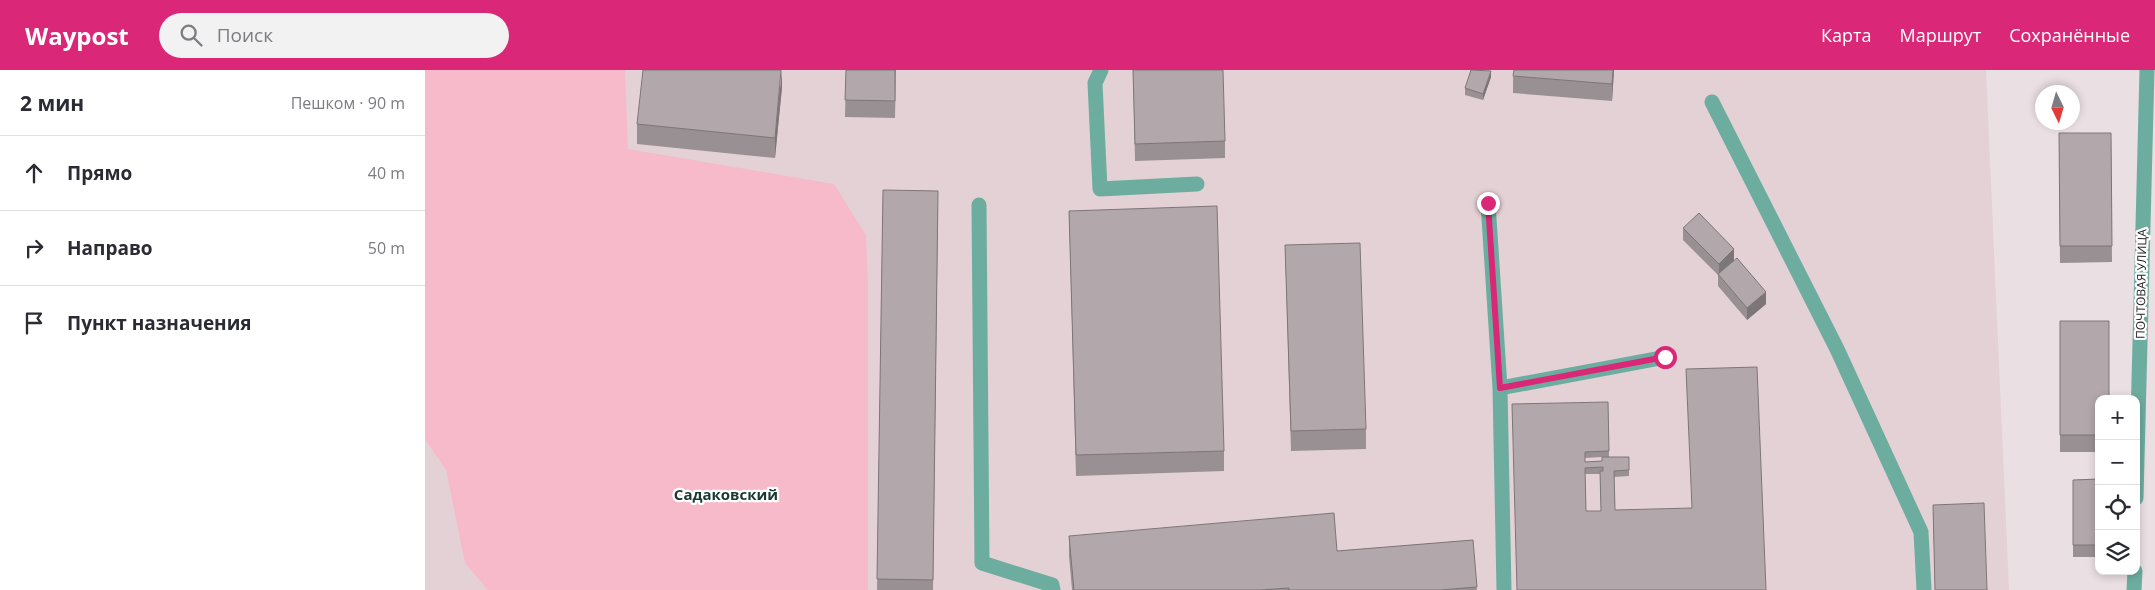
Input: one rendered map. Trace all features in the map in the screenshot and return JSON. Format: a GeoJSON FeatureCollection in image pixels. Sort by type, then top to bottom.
{"type":"FeatureCollection","features":[{"type":"Feature","properties":{"kind":"street"},"geometry":{"type":"LineString","coordinates":[[1101,70],[1095,83],[1100,189],[1197,184]]}},
{"type":"Feature","properties":{"kind":"street","name":"ПОЧТОВАЯ УЛИЦА"},"geometry":{"type":"LineString","coordinates":[[2136,485],[2147,70]]}},
{"type":"Feature","properties":{"kind":"street"},"geometry":{"type":"LineString","coordinates":[[1712,102],[1837,349],[1921,532],[1924,590]]}},
{"type":"Feature","properties":{"kind":"street"},"geometry":{"type":"LineString","coordinates":[[1488,203],[1500,388],[1503,590]]}},
{"type":"Feature","properties":{"kind":"street"},"geometry":{"type":"LineString","coordinates":[[979,205],[982,563],[1052,585],[1053,590]]}},
{"type":"Feature","properties":{"kind":"street"},"geometry":{"type":"LineString","coordinates":[[1500,388],[1665,357]]}},
{"type":"Feature","properties":{"kind":"street"},"geometry":{"type":"LineString","coordinates":[[2134,590],[2135,575]]}},
{"type":"Feature","properties":{"kind":"shaded area"},"geometry":{"type":"Polygon","coordinates":[[[425,70],[1986,70],[2009,590],[425,590],[425,70]]]}},
{"type":"Feature","properties":{"kind":"shaded area"},"geometry":{"type":"Polygon","coordinates":[[[425,70],[625,70],[628,149],[834,184],[866,235],[868,281],[868,590],[488,590],[465,563],[446,470],[425,439],[425,70]]]}},
{"type":"Feature","properties":{"kind":"building"},"geometry":{"type":"Polygon","coordinates":[[[643,70],[781,70],[775,138],[637,124],[643,70]]]}},
{"type":"Feature","properties":{"kind":"building"},"geometry":{"type":"Polygon","coordinates":[[[846,70],[895,70],[895,101],[845,100],[846,70]]]}},
{"type":"Feature","properties":{"kind":"building"},"geometry":{"type":"Polygon","coordinates":[[[1133,70],[1223,70],[1225,141],[1135,144],[1133,70]]]}},
{"type":"Feature","properties":{"kind":"building"},"geometry":{"type":"Polygon","coordinates":[[[1471,70],[1491,71],[1483,94],[1465,88],[1471,70]]]}},
{"type":"Feature","properties":{"kind":"building"},"geometry":{"type":"Polygon","coordinates":[[[1514,70],[1613,70],[1612,84],[1513,76],[1514,70]]]}},
{"type":"Feature","properties":{"kind":"building"},"geometry":{"type":"Polygon","coordinates":[[[2059,133],[2111,133],[2112,246],[2060,246],[2059,133]]]}},
{"type":"Feature","properties":{"kind":"building"},"geometry":{"type":"Polygon","coordinates":[[[883,190],[938,191],[933,580],[877,579],[883,190]]]}},
{"type":"Feature","properties":{"kind":"building"},"geometry":{"type":"Polygon","coordinates":[[[1217,206],[1224,451],[1076,455],[1069,211],[1217,206]]]}},
{"type":"Feature","properties":{"kind":"building"},"geometry":{"type":"Polygon","coordinates":[[[1699,213],[1734,249],[1719,264],[1683,228],[1699,213]]]}},
{"type":"Feature","properties":{"kind":"building"},"geometry":{"type":"Polygon","coordinates":[[[1360,243],[1366,429],[1291,431],[1285,245],[1360,243]]]}},
{"type":"Feature","properties":{"kind":"building"},"geometry":{"type":"Polygon","coordinates":[[[1737,258],[1766,292],[1747,308],[1718,274],[1737,258]]]}},
{"type":"Feature","properties":{"kind":"building"},"geometry":{"type":"Polygon","coordinates":[[[2060,321],[2109,321],[2109,395],[2095,395],[2095,435],[2060,435],[2060,321]]]}},
{"type":"Feature","properties":{"kind":"building"},"geometry":{"type":"Polygon","coordinates":[[[1757,367],[1766,590],[1517,590],[1512,404],[1608,402],[1609,451],[1585,452],[1585,462],[1602,461],[1602,457],[1629,457],[1629,470],[1614,471],[1615,510],[1692,508],[1686,369],[1757,367]],[[1603,467],[1585,468],[1586,511],[1601,511],[1600,471],[1603,471],[1603,467]]]}},
{"type":"Feature","properties":{"kind":"building"},"geometry":{"type":"Polygon","coordinates":[[[2095,479],[2095,545],[2073,545],[2073,480],[2095,479]]]}},
{"type":"Feature","properties":{"kind":"building"},"geometry":{"type":"Polygon","coordinates":[[[1984,503],[1987,590],[1935,590],[1933,505],[1984,503]]]}},
{"type":"Feature","properties":{"kind":"building"},"geometry":{"type":"Polygon","coordinates":[[[1334,513],[1337,551],[1473,540],[1477,587],[1440,590],[1289,590],[1289,588],[1260,590],[1074,590],[1069,536],[1334,513]]]}},
{"type":"Feature","properties":{"kind":"district","name":"Садаковский"},"geometry":{"type":"Point","coordinates":[726,494]}},
{"type":"Feature","properties":{"kind":"route"},"geometry":{"type":"LineString","coordinates":[[1488,203],[1500,388],[1665,357]]}}]}
